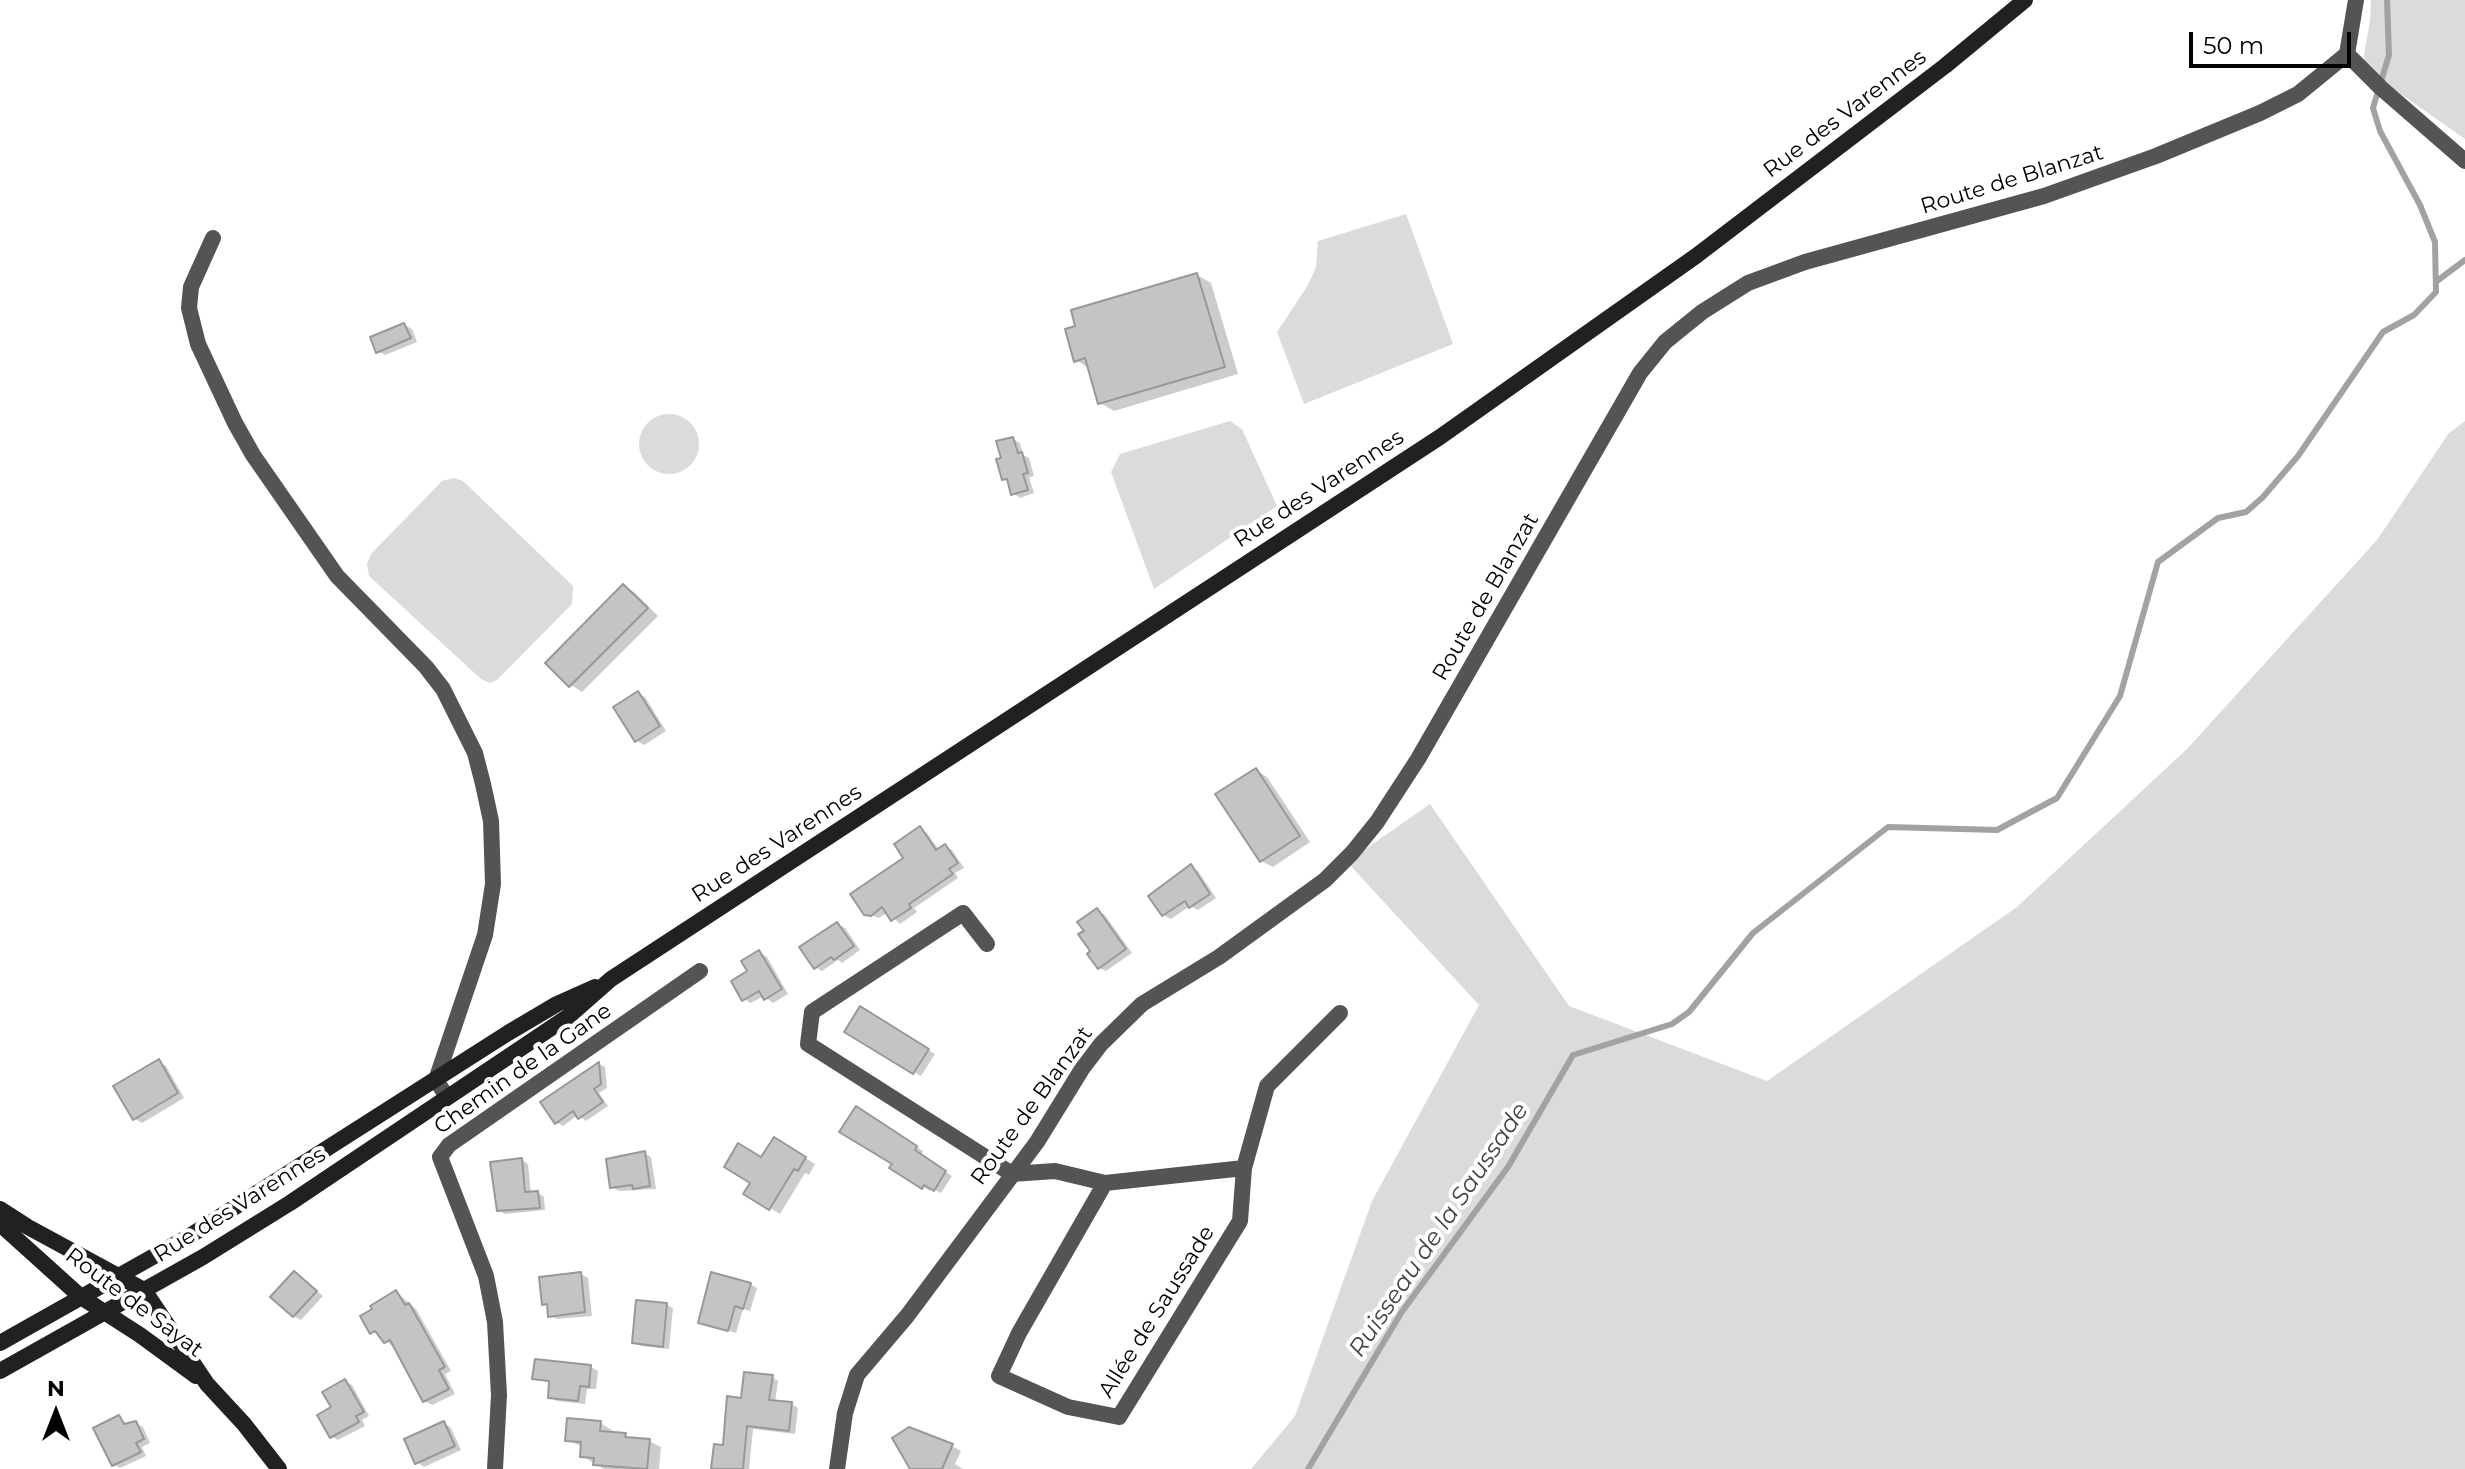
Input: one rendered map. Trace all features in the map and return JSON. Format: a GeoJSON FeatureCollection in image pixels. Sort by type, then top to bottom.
{"type":"FeatureCollection","features":[{"type":"Feature","properties":{"kind":"main road","name":"Rue des Varennes"},"geometry":{"type":"LineString","coordinates":[[0,1371],[106,1313],[290,1203],[569,1016],[611,979],[1416,453],[1545,365],[1708,247],[1945,66],[2025,0]]}},
{"type":"Feature","properties":{"kind":"main road","name":"Rue des Varennes"},"geometry":{"type":"LineString","coordinates":[[0,1343],[188,1237],[557,1004],[611,979]]}},
{"type":"Feature","properties":{"kind":"main road","name":"Route de Sayat"},"geometry":{"type":"LineString","coordinates":[[0,1209],[144,1290],[207,1384],[279,1469]]}},
{"type":"Feature","properties":{"kind":"main road","name":"Route de Sayat"},"geometry":{"type":"LineString","coordinates":[[0,1224],[81,1297],[207,1384]]}},
{"type":"Feature","properties":{"kind":"street"},"geometry":{"type":"LineString","coordinates":[[2356,0],[2347,54],[2465,161]]}},
{"type":"Feature","properties":{"kind":"street","name":"Route de Blanzat"},"geometry":{"type":"LineString","coordinates":[[837,1469],[845,1413],[857,1375],[907,1316],[1037,1142],[1082,1069],[1119,1025],[1142,1004],[1292,907],[1352,853],[1377,822],[1418,759],[1640,373],[1665,342],[1702,312],[1748,283],[1805,262],[2044,196],[2156,156],[2298,94],[2347,54]]}},
{"type":"Feature","properties":{"kind":"street","name":"Chemin de la Gane"},"geometry":{"type":"LineString","coordinates":[[213,238],[191,287],[189,308],[198,344],[235,423],[253,455],[337,576],[426,667],[443,689],[475,753],[491,821],[493,884],[485,935],[436,1080],[447,1097]]}},
{"type":"Feature","properties":{"kind":"street"},"geometry":{"type":"LineString","coordinates":[[987,944],[963,913],[812,1012],[808,1044],[1012,1174],[1055,1171],[1105,1183],[1244,1168],[1267,1086],[1340,1013]]}},
{"type":"Feature","properties":{"kind":"street","name":"Chemin de la Gane"},"geometry":{"type":"LineString","coordinates":[[495,1469],[499,1395],[495,1322],[486,1276],[440,1157],[449,1145],[700,971]]}},
{"type":"Feature","properties":{"kind":"street","name":"Allée de Saussade"},"geometry":{"type":"LineString","coordinates":[[1105,1183],[1019,1333],[999,1376],[1068,1407],[1119,1417],[1240,1221],[1244,1168]]}},
{"type":"Feature","properties":{"kind":"shaded area"},"geometry":{"type":"Polygon","coordinates":[[[2371,0],[2465,0],[2465,139],[2388,85],[2365,63],[2371,0]]]}},
{"type":"Feature","properties":{"kind":"shaded area"},"geometry":{"type":"Polygon","coordinates":[[[1406,214],[1453,344],[1304,404],[1277,332],[1308,285],[1316,267],[1318,241],[1406,214]]]}},
{"type":"Feature","properties":{"kind":"shaded area"},"geometry":{"type":"Polygon","coordinates":[[[669,414],[680,416],[690,423],[697,433],[697,455],[690,465],[680,472],[669,474],[658,472],[648,465],[641,455],[639,444],[641,433],[648,423],[658,416],[669,414]]]}},
{"type":"Feature","properties":{"kind":"shaded area"},"geometry":{"type":"Polygon","coordinates":[[[1230,421],[1242,429],[1277,506],[1154,589],[1111,472],[1120,454],[1230,421]]]}},
{"type":"Feature","properties":{"kind":"shaded area"},"geometry":{"type":"Polygon","coordinates":[[[2465,421],[2465,1469],[1251,1469],[1295,1416],[1372,1201],[1479,1005],[1347,862],[1430,804],[1569,1006],[1767,1081],[2017,907],[2187,749],[2377,540],[2449,433],[2465,421]]]}},
{"type":"Feature","properties":{"kind":"shaded area"},"geometry":{"type":"Polygon","coordinates":[[[454,478],[463,481],[573,586],[572,604],[497,680],[490,683],[481,679],[369,576],[367,564],[371,554],[442,481],[454,478]]]}},
{"type":"Feature","properties":{"kind":"building"},"geometry":{"type":"Polygon","coordinates":[[[1197,273],[1225,367],[1098,404],[1085,358],[1074,362],[1065,329],[1075,326],[1071,310],[1197,273]]]}},
{"type":"Feature","properties":{"kind":"building"},"geometry":{"type":"Polygon","coordinates":[[[404,323],[411,338],[376,353],[370,337],[404,323]]]}},
{"type":"Feature","properties":{"kind":"building"},"geometry":{"type":"Polygon","coordinates":[[[1013,437],[1018,453],[1022,452],[1028,473],[1023,474],[1028,490],[1011,495],[1007,479],[1002,480],[996,459],[1001,458],[996,441],[1013,437]]]}},
{"type":"Feature","properties":{"kind":"building"},"geometry":{"type":"Polygon","coordinates":[[[623,584],[648,608],[569,687],[545,663],[623,584]]]}},
{"type":"Feature","properties":{"kind":"building"},"geometry":{"type":"Polygon","coordinates":[[[638,691],[660,726],[635,742],[613,707],[638,691]]]}},
{"type":"Feature","properties":{"kind":"building"},"geometry":{"type":"Polygon","coordinates":[[[1256,768],[1300,836],[1260,862],[1215,794],[1256,768]]]}},
{"type":"Feature","properties":{"kind":"building"},"geometry":{"type":"Polygon","coordinates":[[[920,826],[936,850],[945,844],[958,863],[949,869],[953,874],[909,904],[911,908],[891,921],[882,907],[871,916],[864,915],[850,894],[903,858],[894,844],[920,826]]]}},
{"type":"Feature","properties":{"kind":"building"},"geometry":{"type":"Polygon","coordinates":[[[1191,864],[1210,894],[1189,908],[1185,901],[1162,916],[1148,896],[1191,864]]]}},
{"type":"Feature","properties":{"kind":"building"},"geometry":{"type":"Polygon","coordinates":[[[1097,908],[1126,949],[1098,969],[1078,934],[1084,931],[1077,922],[1097,908]]]}},
{"type":"Feature","properties":{"kind":"building"},"geometry":{"type":"Polygon","coordinates":[[[837,922],[854,946],[814,969],[799,947],[837,922]]]}},
{"type":"Feature","properties":{"kind":"building"},"geometry":{"type":"Polygon","coordinates":[[[759,950],[782,989],[764,1000],[759,991],[742,1001],[731,981],[747,971],[741,961],[759,950]]]}},
{"type":"Feature","properties":{"kind":"building"},"geometry":{"type":"Polygon","coordinates":[[[860,1006],[929,1049],[913,1074],[844,1032],[860,1006]]]}},
{"type":"Feature","properties":{"kind":"building"},"geometry":{"type":"Polygon","coordinates":[[[159,1059],[178,1093],[133,1120],[113,1086],[159,1059]]]}},
{"type":"Feature","properties":{"kind":"building"},"geometry":{"type":"Polygon","coordinates":[[[599,1062],[601,1084],[594,1089],[603,1102],[578,1119],[573,1111],[555,1124],[540,1102],[599,1062]]]}},
{"type":"Feature","properties":{"kind":"building"},"geometry":{"type":"Polygon","coordinates":[[[856,1106],[917,1146],[915,1150],[946,1171],[934,1191],[924,1185],[922,1189],[889,1168],[892,1164],[839,1132],[856,1106]]]}},
{"type":"Feature","properties":{"kind":"building"},"geometry":{"type":"Polygon","coordinates":[[[774,1137],[806,1157],[798,1171],[794,1169],[769,1210],[743,1194],[750,1183],[724,1167],[738,1143],[761,1157],[774,1137]]]}},
{"type":"Feature","properties":{"kind":"building"},"geometry":{"type":"Polygon","coordinates":[[[645,1151],[650,1186],[610,1188],[606,1159],[645,1151]]]}},
{"type":"Feature","properties":{"kind":"building"},"geometry":{"type":"Polygon","coordinates":[[[522,1158],[525,1192],[538,1191],[540,1208],[497,1211],[490,1162],[522,1158]]]}},
{"type":"Feature","properties":{"kind":"building"},"geometry":{"type":"Polygon","coordinates":[[[294,1271],[317,1291],[293,1317],[270,1297],[294,1271]]]}},
{"type":"Feature","properties":{"kind":"building"},"geometry":{"type":"Polygon","coordinates":[[[581,1272],[585,1312],[548,1317],[547,1304],[542,1305],[539,1277],[581,1272]]]}},
{"type":"Feature","properties":{"kind":"building"},"geometry":{"type":"Polygon","coordinates":[[[711,1272],[751,1283],[743,1309],[735,1306],[728,1331],[698,1323],[711,1272]]]}},
{"type":"Feature","properties":{"kind":"building"},"geometry":{"type":"Polygon","coordinates":[[[396,1290],[405,1305],[409,1303],[445,1367],[439,1370],[449,1389],[423,1402],[390,1340],[384,1343],[375,1331],[370,1334],[360,1316],[396,1290]]]}},
{"type":"Feature","properties":{"kind":"building"},"geometry":{"type":"Polygon","coordinates":[[[636,1300],[667,1303],[663,1347],[632,1343],[636,1300]]]}},
{"type":"Feature","properties":{"kind":"building"},"geometry":{"type":"Polygon","coordinates":[[[535,1359],[591,1365],[589,1387],[580,1386],[578,1401],[548,1398],[549,1381],[532,1379],[535,1359]]]}},
{"type":"Feature","properties":{"kind":"building"},"geometry":{"type":"Polygon","coordinates":[[[744,1372],[773,1375],[769,1400],[792,1402],[789,1431],[747,1426],[743,1469],[711,1469],[714,1444],[723,1445],[727,1396],[741,1398],[744,1372]]]}},
{"type":"Feature","properties":{"kind":"building"},"geometry":{"type":"Polygon","coordinates":[[[345,1379],[364,1412],[356,1416],[359,1422],[330,1438],[317,1415],[331,1407],[322,1392],[345,1379]]]}},
{"type":"Feature","properties":{"kind":"building"},"geometry":{"type":"Polygon","coordinates":[[[119,1415],[124,1424],[136,1421],[144,1439],[136,1443],[141,1452],[112,1466],[93,1428],[119,1415]]]}},
{"type":"Feature","properties":{"kind":"building"},"geometry":{"type":"Polygon","coordinates":[[[567,1418],[601,1421],[600,1431],[650,1439],[647,1469],[593,1465],[594,1458],[580,1457],[581,1442],[565,1441],[567,1418]]]}},
{"type":"Feature","properties":{"kind":"building"},"geometry":{"type":"Polygon","coordinates":[[[444,1421],[455,1446],[415,1464],[404,1439],[444,1421]]]}},
{"type":"Feature","properties":{"kind":"building"},"geometry":{"type":"Polygon","coordinates":[[[909,1427],[953,1444],[942,1469],[910,1469],[892,1438],[909,1427]]]}},
{"type":"Feature","properties":{"kind":"waterway","name":"Ruisseau de la Saussade"},"geometry":{"type":"LineString","coordinates":[[1308,1469],[1401,1313],[1508,1167],[1573,1055],[1672,1024],[1689,1012],[1753,933],[1888,827],[1997,830],[2057,798],[2120,696],[2158,562],[2218,518],[2246,512],[2263,497],[2298,456],[2383,332],[2414,315],[2436,292],[2435,242],[2420,205],[2380,131],[2373,108],[2389,55],[2387,0]]}},
{"type":"Feature","properties":{"kind":"waterway"},"geometry":{"type":"LineString","coordinates":[[2437,281],[2465,260]]}}]}
